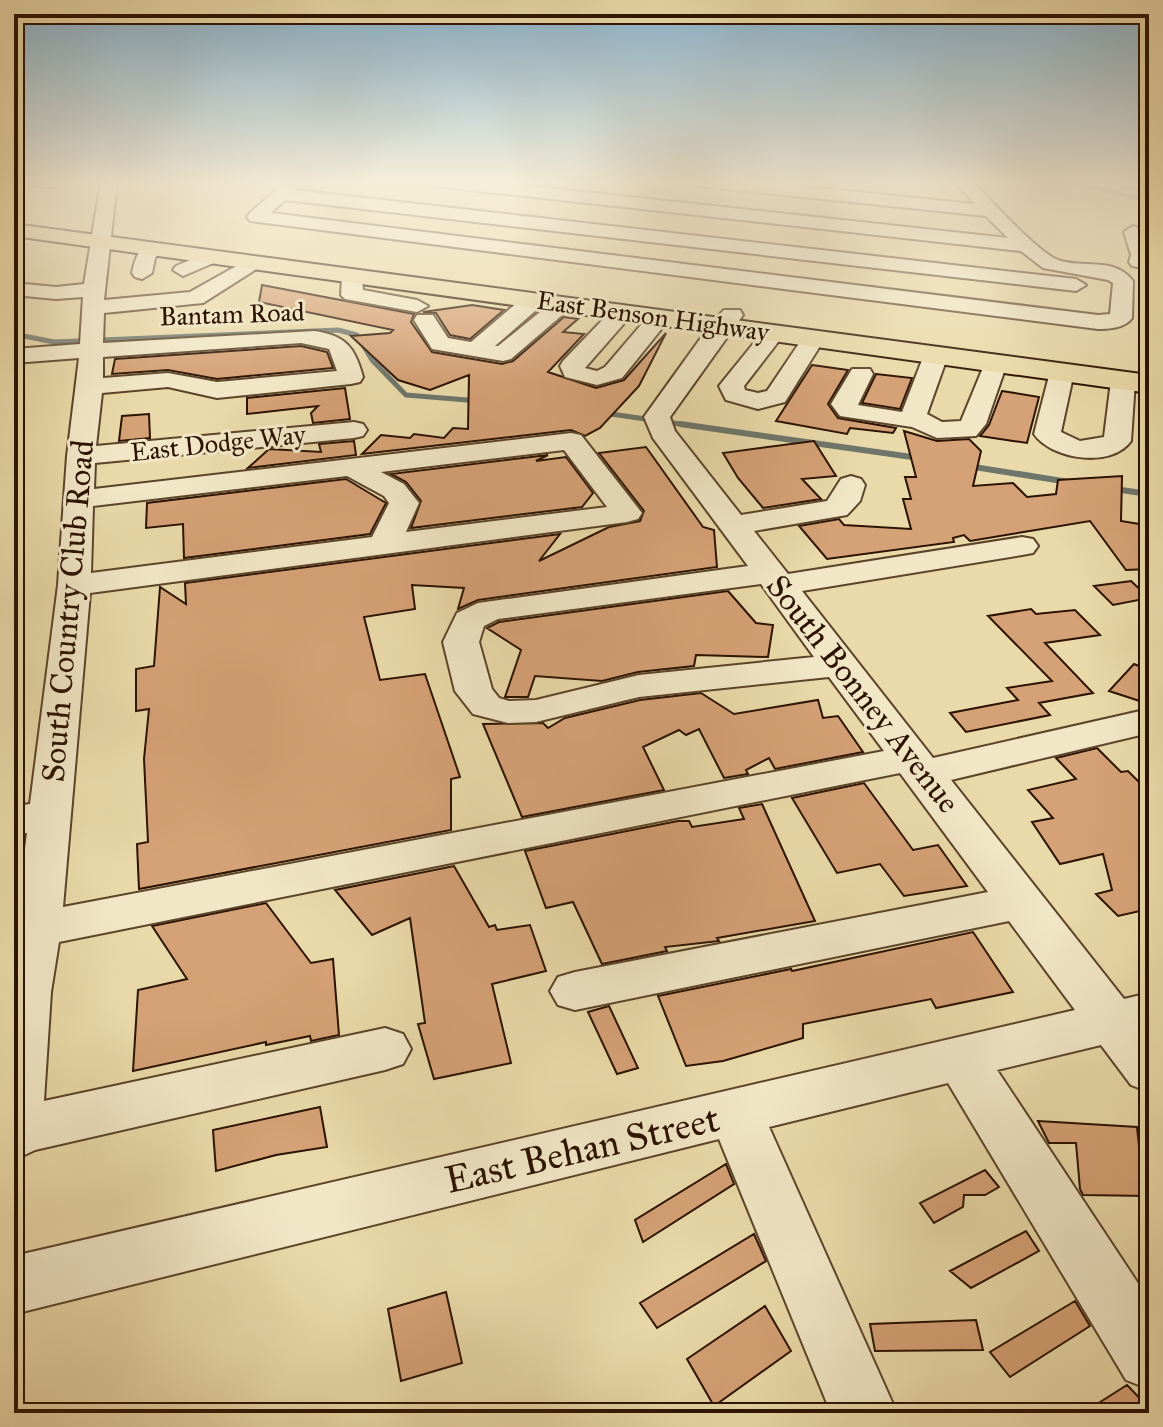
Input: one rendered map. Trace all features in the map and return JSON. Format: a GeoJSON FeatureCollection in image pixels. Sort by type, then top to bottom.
{"type":"FeatureCollection","features":[{"type":"Feature","properties":{"kind":"main road","name":"East Benson Highway"},"geometry":{"type":"LineString","coordinates":[[147,248],[352,276],[417,303],[534,300],[660,317],[727,320],[774,333],[1136,382]]}},
{"type":"Feature","properties":{"kind":"main road","name":"East Benson Highway"},"geometry":{"type":"LineString","coordinates":[[181,248],[727,320],[1149,370]]}},
{"type":"Feature","properties":{"kind":"street","name":"South Country Club Road"},"geometry":{"type":"LineString","coordinates":[[14,1134],[20,993],[38,929],[32,818],[74,585],[81,456],[100,248]]}},
{"type":"Feature","properties":{"kind":"street"},"geometry":{"type":"LineString","coordinates":[[498,248],[1098,322],[1121,318],[1123,281],[1112,273],[922,248]]}},
{"type":"Feature","properties":{"kind":"street"},"geometry":{"type":"LineString","coordinates":[[557,255],[570,248]]}},
{"type":"Feature","properties":{"kind":"street"},"geometry":{"type":"LineString","coordinates":[[860,248],[1123,291]]}},
{"type":"Feature","properties":{"kind":"street"},"geometry":{"type":"LineString","coordinates":[[1032,248],[1048,264]]}},
{"type":"Feature","properties":{"kind":"street"},"geometry":{"type":"LineString","coordinates":[[142,273],[145,257],[153,249]]}},
{"type":"Feature","properties":{"kind":"street"},"geometry":{"type":"LineString","coordinates":[[183,270],[211,257]]}},
{"type":"Feature","properties":{"kind":"street"},"geometry":{"type":"LineString","coordinates":[[14,289],[94,299],[195,298],[256,263]]}},
{"type":"Feature","properties":{"kind":"street"},"geometry":{"type":"LineString","coordinates":[[352,276],[352,295],[417,303],[440,344],[503,354],[564,304]]}},
{"type":"Feature","properties":{"kind":"street"},"geometry":{"type":"LineString","coordinates":[[476,350],[534,300]]}},
{"type":"Feature","properties":{"kind":"street"},"geometry":{"type":"LineString","coordinates":[[623,312],[572,366],[574,372],[601,378],[615,373],[639,338],[660,317]]}},
{"type":"Feature","properties":{"kind":"street","name":"South Bonney Avenue"},"geometry":{"type":"LineString","coordinates":[[727,320],[657,417],[662,432],[1023,902],[1130,1017],[1149,1070]]}},
{"type":"Feature","properties":{"kind":"street"},"geometry":{"type":"LineString","coordinates":[[774,333],[731,386],[735,395],[758,401],[776,397],[814,338]]}},
{"type":"Feature","properties":{"kind":"street","name":"Bantam Road"},"geometry":{"type":"LineString","coordinates":[[301,336],[339,344],[345,349],[351,377],[217,390],[90,368],[301,336]]}},
{"type":"Feature","properties":{"kind":"street"},"geometry":{"type":"LineString","coordinates":[[914,419],[936,355]]}},
{"type":"Feature","properties":{"kind":"street"},"geometry":{"type":"LineString","coordinates":[[14,356],[90,368]]}},
{"type":"Feature","properties":{"kind":"street"},"geometry":{"type":"LineString","coordinates":[[861,374],[844,404],[849,411],[902,420],[914,419],[937,430],[967,430],[973,424],[995,363]]}},
{"type":"Feature","properties":{"kind":"street"},"geometry":{"type":"LineString","coordinates":[[1062,372],[1047,434],[1056,443],[1087,450],[1105,448],[1117,441],[1136,382]]}},
{"type":"Feature","properties":{"kind":"street","name":"East Dodge Way"},"geometry":{"type":"LineString","coordinates":[[81,456],[354,430]]}},
{"type":"Feature","properties":{"kind":"street"},"geometry":{"type":"LineString","coordinates":[[74,585],[627,513],[571,441],[81,499]]}},
{"type":"Feature","properties":{"kind":"street"},"geometry":{"type":"LineString","coordinates":[[351,467],[394,490],[404,503],[383,545]]}},
{"type":"Feature","properties":{"kind":"street"},"geometry":{"type":"LineString","coordinates":[[733,525],[836,509],[845,501],[851,485]]}},
{"type":"Feature","properties":{"kind":"street"},"geometry":{"type":"LineString","coordinates":[[843,665],[639,686],[536,711],[508,712],[486,706],[474,691],[461,642],[469,620],[490,610],[775,579],[1022,546]]}},
{"type":"Feature","properties":{"kind":"street"},"geometry":{"type":"LineString","coordinates":[[38,929],[1149,721]]}},
{"type":"Feature","properties":{"kind":"street"},"geometry":{"type":"LineString","coordinates":[[575,991],[1023,902]]}},
{"type":"Feature","properties":{"kind":"street","name":"East Behan Street"},"geometry":{"type":"LineString","coordinates":[[14,1285],[1130,1017]]}},
{"type":"Feature","properties":{"kind":"street"},"geometry":{"type":"LineString","coordinates":[[14,1134],[385,1049]]}},
{"type":"Feature","properties":{"kind":"street"},"geometry":{"type":"LineString","coordinates":[[960,1057],[1149,1357]]}},
{"type":"Feature","properties":{"kind":"street"},"geometry":{"type":"LineString","coordinates":[[735,1112],[864,1413]]}},
{"type":"Feature","properties":{"kind":"building"},"geometry":{"type":"Polygon","coordinates":[[[262,285],[414,314],[411,322],[432,352],[502,364],[513,361],[564,317],[578,319],[563,332],[584,334],[548,372],[596,388],[624,380],[666,333],[639,386],[600,428],[585,436],[571,430],[362,454],[381,435],[410,438],[414,434],[444,438],[453,428],[468,429],[469,375],[430,390],[398,380],[351,336],[390,333],[393,330],[259,302],[262,285]]]}},
{"type":"Feature","properties":{"kind":"building"},"geometry":{"type":"Polygon","coordinates":[[[472,305],[504,310],[470,339],[450,335],[436,313],[423,312],[472,305]]]}},
{"type":"Feature","properties":{"kind":"building"},"geometry":{"type":"Polygon","coordinates":[[[301,346],[327,352],[333,368],[217,379],[168,370],[112,374],[115,359],[301,346]]]}},
{"type":"Feature","properties":{"kind":"building"},"geometry":{"type":"Polygon","coordinates":[[[812,365],[848,370],[828,404],[838,418],[896,428],[893,433],[850,428],[847,434],[776,421],[812,365]]]}},
{"type":"Feature","properties":{"kind":"building"},"geometry":{"type":"Polygon","coordinates":[[[876,374],[912,378],[900,409],[862,403],[876,374]]]}},
{"type":"Feature","properties":{"kind":"building"},"geometry":{"type":"Polygon","coordinates":[[[345,388],[350,419],[313,423],[311,413],[318,406],[247,414],[247,398],[345,388]]]}},
{"type":"Feature","properties":{"kind":"building"},"geometry":{"type":"Polygon","coordinates":[[[1002,391],[1039,397],[1027,443],[980,436],[989,425],[1002,391]]]}},
{"type":"Feature","properties":{"kind":"building"},"geometry":{"type":"Polygon","coordinates":[[[149,414],[150,438],[119,441],[122,416],[149,414]]]}},
{"type":"Feature","properties":{"kind":"building"},"geometry":{"type":"Polygon","coordinates":[[[904,431],[937,441],[969,439],[981,451],[973,486],[1013,483],[1027,497],[1056,494],[1058,480],[1122,476],[1121,521],[1139,524],[1144,542],[1149,541],[1149,569],[1126,570],[1090,521],[970,541],[964,535],[953,538],[954,542],[827,559],[799,526],[839,519],[844,525],[911,529],[903,499],[911,499],[905,477],[916,477],[904,431]]]}},
{"type":"Feature","properties":{"kind":"building"},"geometry":{"type":"Polygon","coordinates":[[[354,441],[356,455],[248,468],[269,449],[321,452],[319,444],[354,441]]]}},
{"type":"Feature","properties":{"kind":"building"},"geometry":{"type":"Polygon","coordinates":[[[814,441],[836,476],[802,479],[821,499],[763,508],[738,478],[723,453],[814,441]]]}},
{"type":"Feature","properties":{"kind":"building"},"geometry":{"type":"Polygon","coordinates":[[[646,447],[703,527],[714,530],[717,567],[478,600],[458,609],[464,588],[412,585],[415,609],[364,617],[380,680],[425,674],[460,777],[451,779],[451,830],[139,889],[137,844],[148,842],[144,759],[149,709],[136,711],[136,669],[154,666],[160,587],[186,604],[185,583],[560,534],[539,561],[609,527],[640,521],[644,511],[599,453],[646,447]]]}},
{"type":"Feature","properties":{"kind":"building"},"geometry":{"type":"Polygon","coordinates":[[[548,455],[536,461],[566,457],[593,493],[582,507],[411,528],[421,501],[406,482],[391,474],[548,455]]]}},
{"type":"Feature","properties":{"kind":"building"},"geometry":{"type":"Polygon","coordinates":[[[346,479],[386,503],[370,534],[184,558],[183,524],[146,528],[147,503],[346,479]]]}},
{"type":"Feature","properties":{"kind":"building"},"geometry":{"type":"Polygon","coordinates":[[[1131,581],[1149,598],[1113,605],[1094,586],[1131,581]]]}},
{"type":"Feature","properties":{"kind":"building"},"geometry":{"type":"Polygon","coordinates":[[[728,591],[756,623],[773,625],[768,657],[696,655],[694,666],[638,672],[602,681],[535,676],[528,697],[505,697],[521,650],[487,628],[499,622],[728,591]]]}},
{"type":"Feature","properties":{"kind":"building"},"geometry":{"type":"Polygon","coordinates":[[[1031,609],[1036,614],[1075,610],[1100,635],[1045,643],[1093,693],[1039,703],[1050,715],[966,732],[950,713],[1018,700],[1007,688],[1052,681],[988,616],[1031,609]]]}},
{"type":"Feature","properties":{"kind":"building"},"geometry":{"type":"Polygon","coordinates":[[[1134,664],[1149,670],[1149,704],[1109,691],[1134,664]]]}},
{"type":"Feature","properties":{"kind":"building"},"geometry":{"type":"Polygon","coordinates":[[[701,693],[734,714],[818,700],[823,718],[838,716],[863,752],[775,769],[769,758],[746,770],[748,774],[724,778],[699,729],[686,735],[679,730],[643,747],[664,790],[522,817],[483,724],[543,723],[548,728],[565,718],[640,700],[701,693]]]}},
{"type":"Feature","properties":{"kind":"building"},"geometry":{"type":"Polygon","coordinates":[[[1097,748],[1121,772],[1128,771],[1149,792],[1149,909],[1118,916],[1096,894],[1112,890],[1103,854],[1060,864],[1032,822],[1053,818],[1028,790],[1076,779],[1056,758],[1097,748]]]}},
{"type":"Feature","properties":{"kind":"building"},"geometry":{"type":"Polygon","coordinates":[[[864,783],[913,850],[938,845],[967,886],[904,896],[880,864],[837,873],[792,798],[864,783]]]}},
{"type":"Feature","properties":{"kind":"building"},"geometry":{"type":"Polygon","coordinates":[[[762,804],[815,921],[717,938],[719,941],[665,947],[667,951],[602,964],[573,902],[546,908],[525,851],[678,821],[689,821],[692,827],[744,819],[739,808],[762,804]]]}},
{"type":"Feature","properties":{"kind":"building"},"geometry":{"type":"Polygon","coordinates":[[[454,866],[489,927],[495,925],[497,930],[530,925],[546,971],[492,984],[511,1063],[434,1079],[418,1024],[425,1023],[410,918],[372,935],[335,890],[454,866]]]}},
{"type":"Feature","properties":{"kind":"building"},"geometry":{"type":"Polygon","coordinates":[[[266,903],[311,963],[333,959],[339,1035],[311,1041],[310,1036],[266,1045],[266,1042],[133,1071],[138,990],[187,979],[152,926],[266,903]]]}},
{"type":"Feature","properties":{"kind":"building"},"geometry":{"type":"Polygon","coordinates":[[[973,932],[1013,992],[936,1008],[931,999],[803,1024],[803,1038],[723,1061],[686,1066],[658,996],[792,971],[973,932]]]}},
{"type":"Feature","properties":{"kind":"building"},"geometry":{"type":"Polygon","coordinates":[[[609,1006],[638,1068],[617,1074],[588,1012],[609,1006]]]}},
{"type":"Feature","properties":{"kind":"building"},"geometry":{"type":"Polygon","coordinates":[[[320,1107],[327,1147],[276,1155],[216,1171],[213,1130],[320,1107]]]}},
{"type":"Feature","properties":{"kind":"building"},"geometry":{"type":"Polygon","coordinates":[[[1038,1121],[1137,1127],[1142,1174],[1149,1174],[1149,1196],[1083,1195],[1076,1143],[1049,1143],[1038,1121]]]}},
{"type":"Feature","properties":{"kind":"building"},"geometry":{"type":"Polygon","coordinates":[[[726,1164],[734,1184],[643,1242],[635,1220],[726,1164]]]}},
{"type":"Feature","properties":{"kind":"building"},"geometry":{"type":"Polygon","coordinates":[[[985,1170],[999,1187],[985,1195],[964,1195],[963,1207],[934,1223],[920,1203],[985,1170]]]}},
{"type":"Feature","properties":{"kind":"building"},"geometry":{"type":"Polygon","coordinates":[[[1026,1231],[1039,1251],[971,1288],[950,1271],[1026,1231]]]}},
{"type":"Feature","properties":{"kind":"building"},"geometry":{"type":"Polygon","coordinates":[[[754,1234],[766,1261],[657,1328],[640,1303],[754,1234]]]}},
{"type":"Feature","properties":{"kind":"building"},"geometry":{"type":"Polygon","coordinates":[[[446,1292],[462,1363],[401,1381],[388,1309],[446,1292]]]}},
{"type":"Feature","properties":{"kind":"building"},"geometry":{"type":"Polygon","coordinates":[[[1075,1301],[1090,1326],[1010,1377],[990,1352],[1075,1301]]]}},
{"type":"Feature","properties":{"kind":"building"},"geometry":{"type":"Polygon","coordinates":[[[765,1306],[791,1351],[714,1406],[687,1359],[765,1306]]]}},
{"type":"Feature","properties":{"kind":"building"},"geometry":{"type":"Polygon","coordinates":[[[976,1320],[983,1350],[875,1351],[870,1324],[976,1320]]]}},
{"type":"Feature","properties":{"kind":"building"},"geometry":{"type":"Polygon","coordinates":[[[1127,1385],[1149,1408],[1149,1413],[1083,1413],[1127,1385]]]}},
{"type":"Feature","properties":{"kind":"waterway"},"geometry":{"type":"LineString","coordinates":[[14,334],[54,342],[338,330],[357,335],[372,360],[406,395],[479,401]]}},
{"type":"Feature","properties":{"kind":"waterway"},"geometry":{"type":"LineString","coordinates":[[604,413],[690,425]]}},
{"type":"Feature","properties":{"kind":"waterway"},"geometry":{"type":"LineString","coordinates":[[680,424],[690,425]]}},
{"type":"Feature","properties":{"kind":"waterway"},"geometry":{"type":"LineString","coordinates":[[690,425],[919,458]]}},
{"type":"Feature","properties":{"kind":"waterway"},"geometry":{"type":"LineString","coordinates":[[968,466],[1069,482]]}},
{"type":"Feature","properties":{"kind":"waterway"},"geometry":{"type":"LineString","coordinates":[[1114,489],[1149,494]]}}]}
